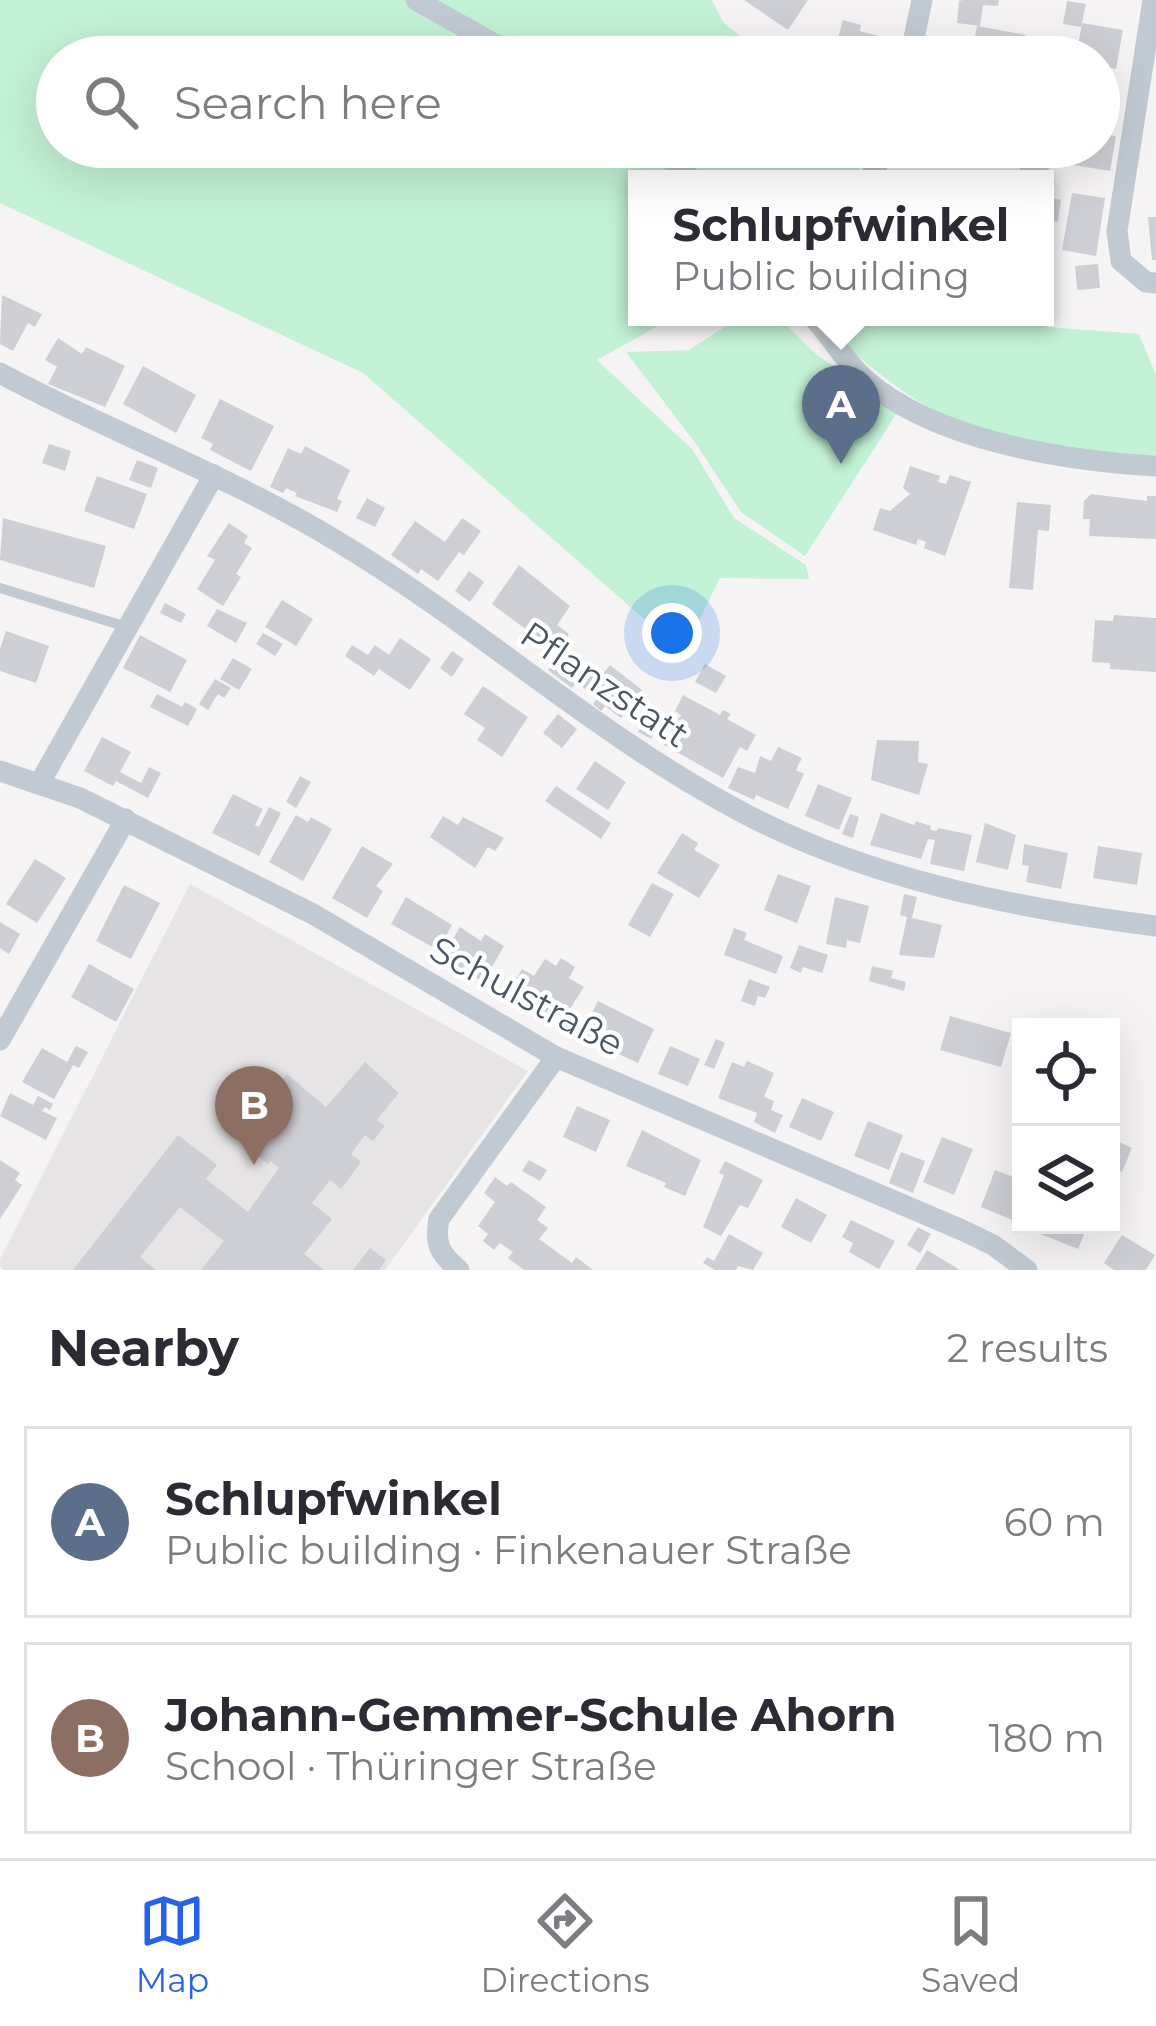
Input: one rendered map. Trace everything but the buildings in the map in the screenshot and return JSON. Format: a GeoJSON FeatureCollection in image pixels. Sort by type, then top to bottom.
{"type":"FeatureCollection","features":[{"type":"Feature","properties":{"kind":"street"},"geometry":{"type":"LineString","coordinates":[[416,0],[480,36]]}},
{"type":"Feature","properties":{"kind":"street"},"geometry":{"type":"LineString","coordinates":[[914,36],[922,0]]}},
{"type":"Feature","properties":{"kind":"street"},"geometry":{"type":"LineString","coordinates":[[1153,0],[1117,231],[1121,261],[1146,282],[1156,283]]}},
{"type":"Feature","properties":{"kind":"street"},"geometry":{"type":"LineString","coordinates":[[820,326],[865,380],[942,424],[1053,454],[1156,466]]}},
{"type":"Feature","properties":{"kind":"street","name":"Pflanzstatt"},"geometry":{"type":"LineString","coordinates":[[0,373],[340,542],[577,707],[738,810],[910,877],[1014,904],[1156,926]]}},
{"type":"Feature","properties":{"kind":"street"},"geometry":{"type":"LineString","coordinates":[[38,784],[214,476]]}},
{"type":"Feature","properties":{"kind":"street","name":"Schulstraße"},"geometry":{"type":"LineString","coordinates":[[0,771],[126,819],[313,914],[556,1057],[962,1229],[1028,1270]]}},
{"type":"Feature","properties":{"kind":"street"},"geometry":{"type":"LineString","coordinates":[[0,1040],[126,819]]}},
{"type":"Feature","properties":{"kind":"street"},"geometry":{"type":"LineString","coordinates":[[459,1270],[441,1256],[436,1237],[439,1220],[556,1057]]}},
{"type":"Feature","properties":{"kind":"lane"},"geometry":{"type":"LineString","coordinates":[[0,588],[127,627]]}},
{"type":"Feature","properties":{"kind":"shaded area"},"geometry":{"type":"Polygon","coordinates":[[[190,884],[528,1071],[385,1270],[4,1270],[0,1266],[190,884]]]}},
{"type":"Feature","properties":{"kind":"green space"},"geometry":{"type":"Polygon","coordinates":[[[0,0],[712,0],[723,22],[740,36],[36,36],[36,168],[859,168],[628,170],[628,326],[658,326],[597,360],[692,449],[734,518],[806,565],[809,579],[720,578],[683,653],[363,373],[0,203],[0,0]]]}},
{"type":"Feature","properties":{"kind":"green space"},"geometry":{"type":"Polygon","coordinates":[[[726,326],[787,326],[816,354],[897,413],[805,556],[741,512],[626,352],[689,350],[726,326]]]}},
{"type":"Feature","properties":{"kind":"green space"},"geometry":{"type":"Polygon","coordinates":[[[825,326],[1046,326],[1139,334],[1156,375],[1156,455],[1036,441],[971,424],[923,404],[825,326]]]}},
{"type":"Feature","properties":{"kind":"place","name":"Schlupfwinkel"},"geometry":{"type":"Point","coordinates":[841,464]}},
{"type":"Feature","properties":{"kind":"place","name":"Johann-Gemmer-Schule Ahorn"},"geometry":{"type":"Point","coordinates":[254,1165]}}]}
